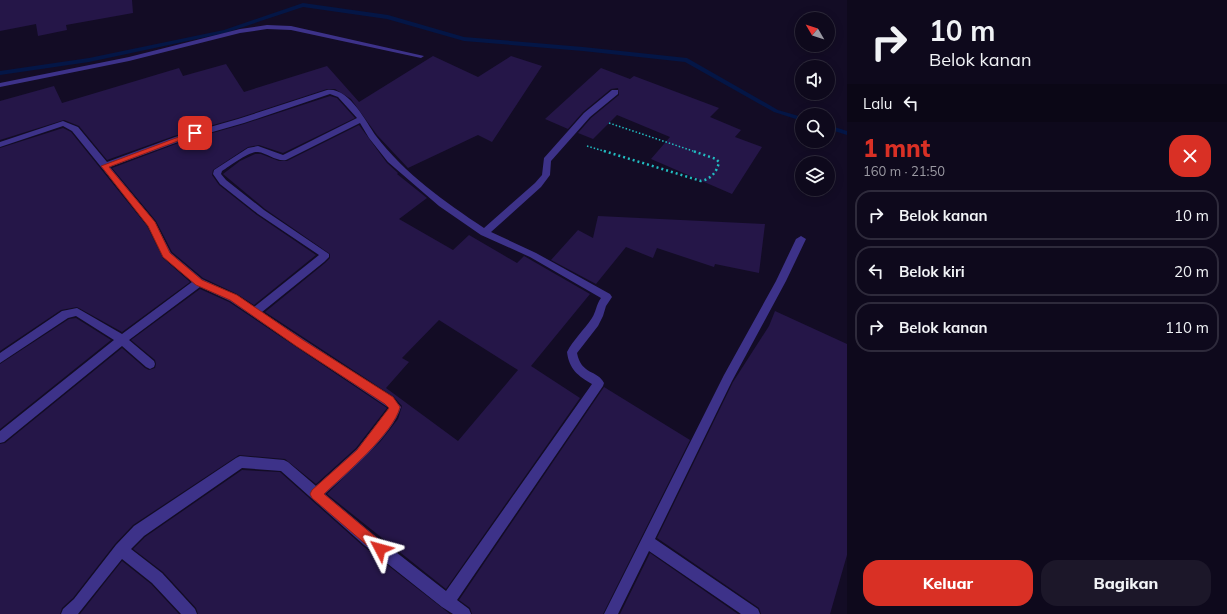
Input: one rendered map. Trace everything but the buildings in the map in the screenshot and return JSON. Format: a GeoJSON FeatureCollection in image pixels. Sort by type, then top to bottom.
{"type":"FeatureCollection","features":[{"type":"Feature","properties":{"kind":"street"},"geometry":{"type":"LineString","coordinates":[[0,85],[129,59],[240,31],[267,27],[291,28],[420,56]]}},
{"type":"Feature","properties":{"kind":"street"},"geometry":{"type":"LineString","coordinates":[[105,166],[178,139],[241,121],[330,92],[341,95],[362,119],[372,136],[391,160],[442,204],[484,233],[533,256],[607,296],[601,305],[602,310],[593,325],[572,352],[573,363],[582,373],[599,383],[447,602]]}},
{"type":"Feature","properties":{"kind":"street"},"geometry":{"type":"LineString","coordinates":[[484,233],[538,185],[546,175],[547,160],[587,115],[615,92]]}},
{"type":"Feature","properties":{"kind":"street"},"geometry":{"type":"LineString","coordinates":[[255,312],[321,260],[324,257],[324,254],[261,212],[228,187],[216,174],[218,170],[248,151],[258,148],[283,158],[362,119]]}},
{"type":"Feature","properties":{"kind":"street"},"geometry":{"type":"LineString","coordinates":[[0,145],[63,124],[75,129],[152,224],[166,255],[199,282],[233,298],[255,312],[299,343],[389,401],[395,407],[393,414],[361,453],[316,494]]}},
{"type":"Feature","properties":{"kind":"street"},"geometry":{"type":"LineString","coordinates":[[611,614],[728,378],[781,281],[801,239]]}},
{"type":"Feature","properties":{"kind":"street"},"geometry":{"type":"LineString","coordinates":[[0,438],[122,340],[199,282]]}},
{"type":"Feature","properties":{"kind":"street"},"geometry":{"type":"LineString","coordinates":[[0,359],[58,319],[70,313],[81,314],[122,340],[150,364]]}},
{"type":"Feature","properties":{"kind":"street"},"geometry":{"type":"LineString","coordinates":[[68,614],[79,604],[121,550],[139,532],[240,462],[284,466],[369,540],[464,614]]}},
{"type":"Feature","properties":{"kind":"street"},"geometry":{"type":"LineString","coordinates":[[647,542],[753,614]]}},
{"type":"Feature","properties":{"kind":"street"},"geometry":{"type":"LineString","coordinates":[[121,550],[157,578],[190,614]]}},
{"type":"Feature","properties":{"kind":"path"},"geometry":{"type":"LineString","coordinates":[[566,139],[701,181],[711,178],[719,165],[720,162],[716,159],[587,115]]}},
{"type":"Feature","properties":{"kind":"waterway"},"geometry":{"type":"LineString","coordinates":[[0,73],[89,60],[225,31],[303,5],[388,17],[464,39],[583,49],[687,60],[776,111],[795,117]]}},
{"type":"Feature","properties":{"kind":"waterway"},"geometry":{"type":"LineString","coordinates":[[835,129],[847,133]]}},
{"type":"Feature","properties":{"kind":"route"},"geometry":{"type":"LineString","coordinates":[[195,133],[105,166],[135,205],[152,224],[166,255],[199,282],[233,298],[255,312],[299,343],[389,401],[395,407],[393,414],[361,453],[316,494],[380,549]]}}]}
